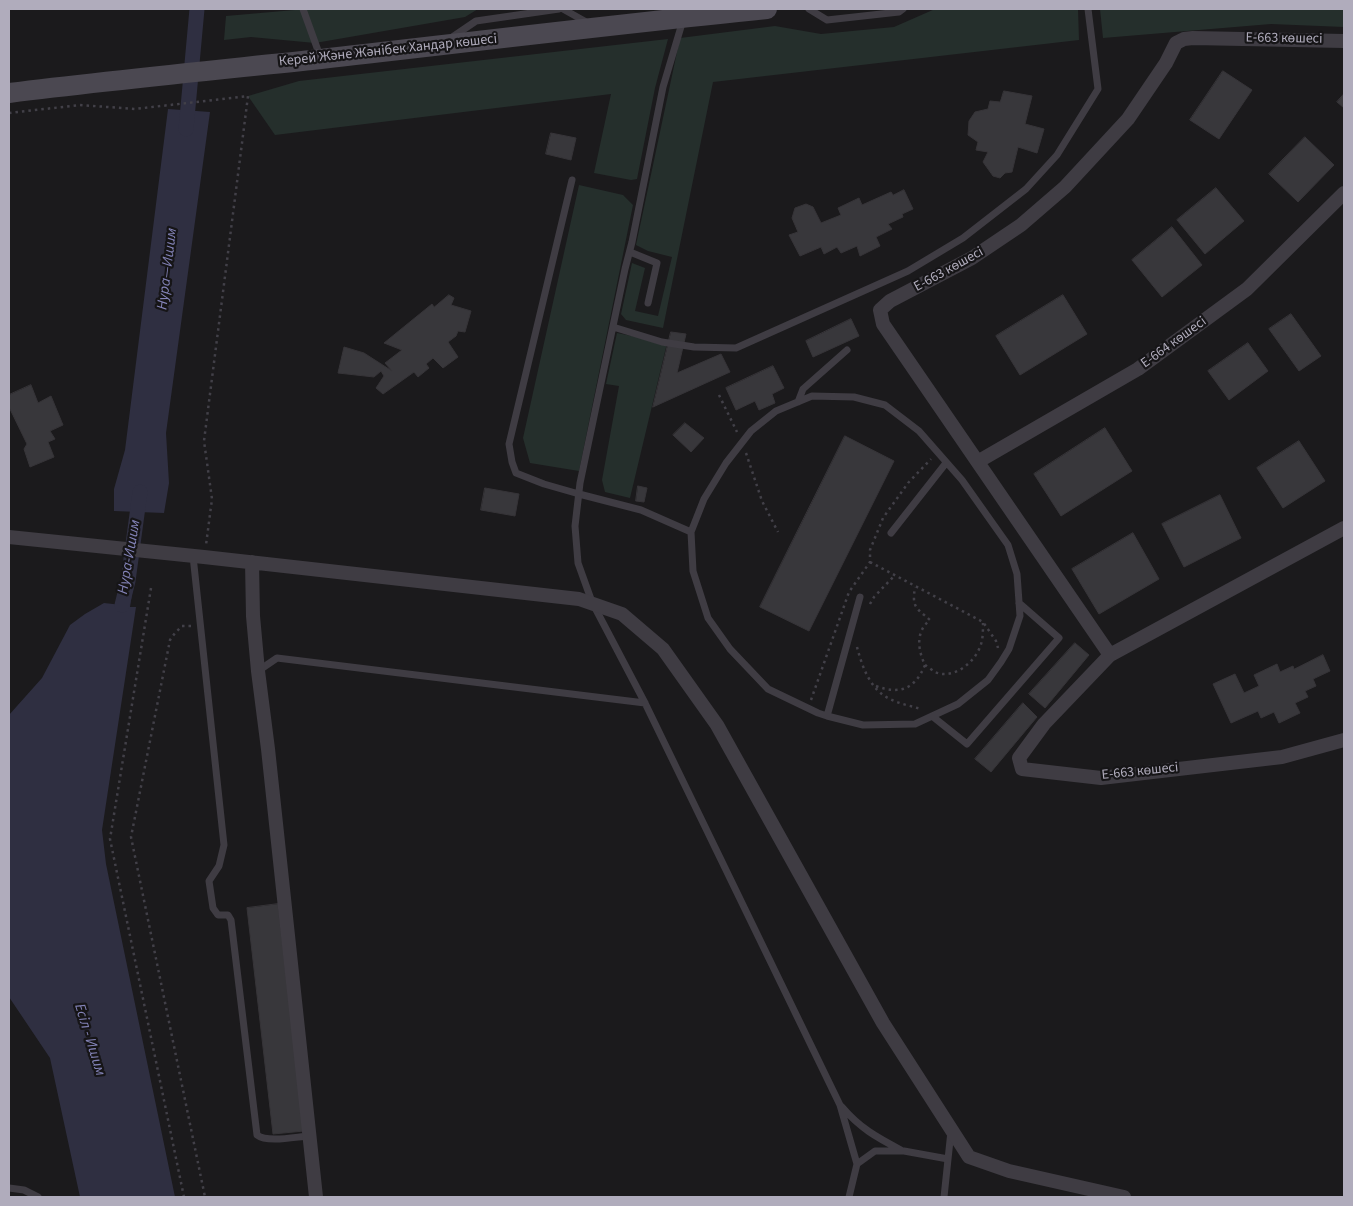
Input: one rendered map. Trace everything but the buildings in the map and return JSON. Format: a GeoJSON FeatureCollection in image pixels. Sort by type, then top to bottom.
{"type":"FeatureCollection","features":[{"type":"Feature","properties":{"kind":"main road","name":"Керей Және Жәнібек Хандар көшесі"},"geometry":{"type":"LineString","coordinates":[[9,93],[136,77],[440,45],[595,26],[644,18],[684,17],[767,9]]}},
{"type":"Feature","properties":{"kind":"street","name":"Е-663 көшесі"},"geometry":{"type":"LineString","coordinates":[[1110,655],[979,461],[883,324],[880,310],[890,301],[972,258],[1021,226],[1065,187],[1128,119],[1166,63],[1176,43],[1193,38],[1344,41]]}},
{"type":"Feature","properties":{"kind":"street","name":"Е-664 көшесі"},"geometry":{"type":"LineString","coordinates":[[979,461],[1138,370],[1247,289],[1344,193]]}},
{"type":"Feature","properties":{"kind":"street","name":"Е-663 көшесі"},"geometry":{"type":"LineString","coordinates":[[1344,528],[1110,655],[1044,724],[1018,758],[1022,769],[1101,778],[1282,757],[1344,740]]}},
{"type":"Feature","properties":{"kind":"street"},"geometry":{"type":"LineString","coordinates":[[9,537],[199,556],[579,599],[622,614],[663,649],[717,725],[883,1023],[969,1157],[1009,1170],[1124,1197]]}},
{"type":"Feature","properties":{"kind":"street"},"geometry":{"type":"LineString","coordinates":[[252,562],[253,616],[258,671],[316,1197]]}},
{"type":"Feature","properties":{"kind":"lane"},"geometry":{"type":"LineString","coordinates":[[303,9],[320,59]]}},
{"type":"Feature","properties":{"kind":"lane"},"geometry":{"type":"LineString","coordinates":[[440,45],[476,20],[561,9],[595,26]]}},
{"type":"Feature","properties":{"kind":"lane"},"geometry":{"type":"LineString","coordinates":[[809,9],[828,20],[899,12],[903,9]]}},
{"type":"Feature","properties":{"kind":"lane"},"geometry":{"type":"LineString","coordinates":[[613,327],[662,342],[685,346],[736,348],[908,271],[963,238],[1026,189],[1057,156],[1098,89],[1088,9]]}},
{"type":"Feature","properties":{"kind":"lane"},"geometry":{"type":"LineString","coordinates":[[684,17],[663,87],[630,252],[580,483],[575,526],[578,563],[592,602],[645,703],[840,1105],[857,1164],[849,1197]]}},
{"type":"Feature","properties":{"kind":"lane"},"geometry":{"type":"LineString","coordinates":[[572,180],[509,444],[512,462],[516,473],[544,484],[641,510],[691,532]]}},
{"type":"Feature","properties":{"kind":"lane"},"geometry":{"type":"LineString","coordinates":[[630,252],[657,263],[648,303]]}},
{"type":"Feature","properties":{"kind":"lane"},"geometry":{"type":"LineString","coordinates":[[798,402],[803,389],[847,350]]}},
{"type":"Feature","properties":{"kind":"lane"},"geometry":{"type":"LineString","coordinates":[[812,396],[854,396],[885,405],[918,431],[962,480],[1008,545],[1017,574],[1020,616],[1009,650],[988,680],[958,704],[915,724],[863,725],[827,716],[768,689],[730,649],[708,618],[693,571],[691,532],[704,499],[726,463],[752,432],[776,411],[798,402],[812,396]]}},
{"type":"Feature","properties":{"kind":"lane"},"geometry":{"type":"LineString","coordinates":[[891,533],[946,463]]}},
{"type":"Feature","properties":{"kind":"lane"},"geometry":{"type":"LineString","coordinates":[[199,556],[201,626],[224,845],[218,866],[210,881],[213,908],[218,915],[228,915],[231,920],[257,1135],[270,1139],[308,1136]]}},
{"type":"Feature","properties":{"kind":"lane"},"geometry":{"type":"LineString","coordinates":[[827,716],[860,598]]}},
{"type":"Feature","properties":{"kind":"lane"},"geometry":{"type":"LineString","coordinates":[[934,715],[968,744],[1059,638],[1019,603]]}},
{"type":"Feature","properties":{"kind":"lane"},"geometry":{"type":"LineString","coordinates":[[258,671],[277,658],[645,703]]}},
{"type":"Feature","properties":{"kind":"lane"},"geometry":{"type":"LineString","coordinates":[[840,1105],[856,1123],[876,1138],[904,1152]]}},
{"type":"Feature","properties":{"kind":"lane"},"geometry":{"type":"LineString","coordinates":[[944,1197],[951,1130]]}},
{"type":"Feature","properties":{"kind":"lane"},"geometry":{"type":"LineString","coordinates":[[857,1164],[875,1151],[904,1152],[948,1159]]}},
{"type":"Feature","properties":{"kind":"lane"},"geometry":{"type":"LineString","coordinates":[[9,1188],[24,1190],[38,1197]]}},
{"type":"Feature","properties":{"kind":"path"},"geometry":{"type":"LineString","coordinates":[[9,113],[80,105],[135,109],[248,96],[204,440],[212,499],[199,556]]}},
{"type":"Feature","properties":{"kind":"path"},"geometry":{"type":"LineString","coordinates":[[719,395],[742,443],[762,501],[778,532]]}},
{"type":"Feature","properties":{"kind":"path"},"geometry":{"type":"LineString","coordinates":[[808,708],[849,592],[870,562],[870,550],[883,518],[908,483],[937,452]]}},
{"type":"Feature","properties":{"kind":"path"},"geometry":{"type":"LineString","coordinates":[[870,562],[983,622],[996,641],[1001,662]]}},
{"type":"Feature","properties":{"kind":"path"},"geometry":{"type":"LineString","coordinates":[[867,610],[874,597],[895,575]]}},
{"type":"Feature","properties":{"kind":"path"},"geometry":{"type":"LineString","coordinates":[[915,586],[913,600],[917,609],[930,620],[925,623],[918,640],[919,653],[925,665],[936,672],[948,673],[960,670],[971,662],[981,645],[983,622]]}},
{"type":"Feature","properties":{"kind":"path"},"geometry":{"type":"LineString","coordinates":[[151,588],[110,839],[184,1197]]}},
{"type":"Feature","properties":{"kind":"path"},"geometry":{"type":"LineString","coordinates":[[201,626],[182,626],[174,633],[170,640],[131,837],[205,1197]]}},
{"type":"Feature","properties":{"kind":"path"},"geometry":{"type":"LineString","coordinates":[[855,639],[861,664],[870,681],[888,699],[934,715]]}},
{"type":"Feature","properties":{"kind":"path"},"geometry":{"type":"LineString","coordinates":[[875,686],[886,690],[899,691],[913,684],[922,673],[925,665]]}},
{"type":"Feature","properties":{"kind":"shaded area"},"geometry":{"type":"Polygon","coordinates":[[[306,9],[478,9],[465,17],[315,43],[251,37],[224,40],[226,16],[306,9]]]}},
{"type":"Feature","properties":{"kind":"shaded area"},"geometry":{"type":"Polygon","coordinates":[[[935,9],[1078,9],[1079,40],[713,82],[663,328],[626,320],[621,314],[632,263],[645,268],[635,311],[658,316],[672,257],[648,251],[636,245],[680,38],[775,26],[821,34],[894,27],[935,9]]]}},
{"type":"Feature","properties":{"kind":"shaded area"},"geometry":{"type":"Polygon","coordinates":[[[1100,9],[1344,9],[1344,27],[1271,24],[1103,38],[1100,9]]]}},
{"type":"Feature","properties":{"kind":"shaded area"},"geometry":{"type":"Polygon","coordinates":[[[668,39],[655,88],[637,179],[631,180],[594,173],[611,94],[275,135],[248,96],[299,81],[668,39]]]}},
{"type":"Feature","properties":{"kind":"shaded area"},"geometry":{"type":"Polygon","coordinates":[[[579,185],[623,195],[633,205],[579,471],[530,463],[523,438],[579,185]]]}},
{"type":"Feature","properties":{"kind":"shaded area"},"geometry":{"type":"Polygon","coordinates":[[[617,333],[667,343],[630,498],[605,492],[602,480],[619,386],[606,384],[617,333]]]}},
{"type":"Feature","properties":{"kind":"water"},"geometry":{"type":"Polygon","coordinates":[[[168,109],[210,112],[166,433],[169,483],[164,513],[114,511],[114,489],[125,450],[168,109]]]}},
{"type":"Feature","properties":{"kind":"water","name":"Есіл - Ишим"},"geometry":{"type":"Polygon","coordinates":[[[124,581],[134,582],[130,607],[136,607],[102,830],[106,864],[175,1197],[80,1197],[50,1058],[9,997],[9,715],[42,678],[70,625],[104,603],[122,605],[124,581]]]}},
{"type":"Feature","properties":{"kind":"waterway","name":"Нура—Ишим"},"geometry":{"type":"LineString","coordinates":[[186,129],[197,9]]}},
{"type":"Feature","properties":{"kind":"waterway","name":"Нура-Ишим"},"geometry":{"type":"LineString","coordinates":[[122,605],[128,581],[140,492]]}}]}
